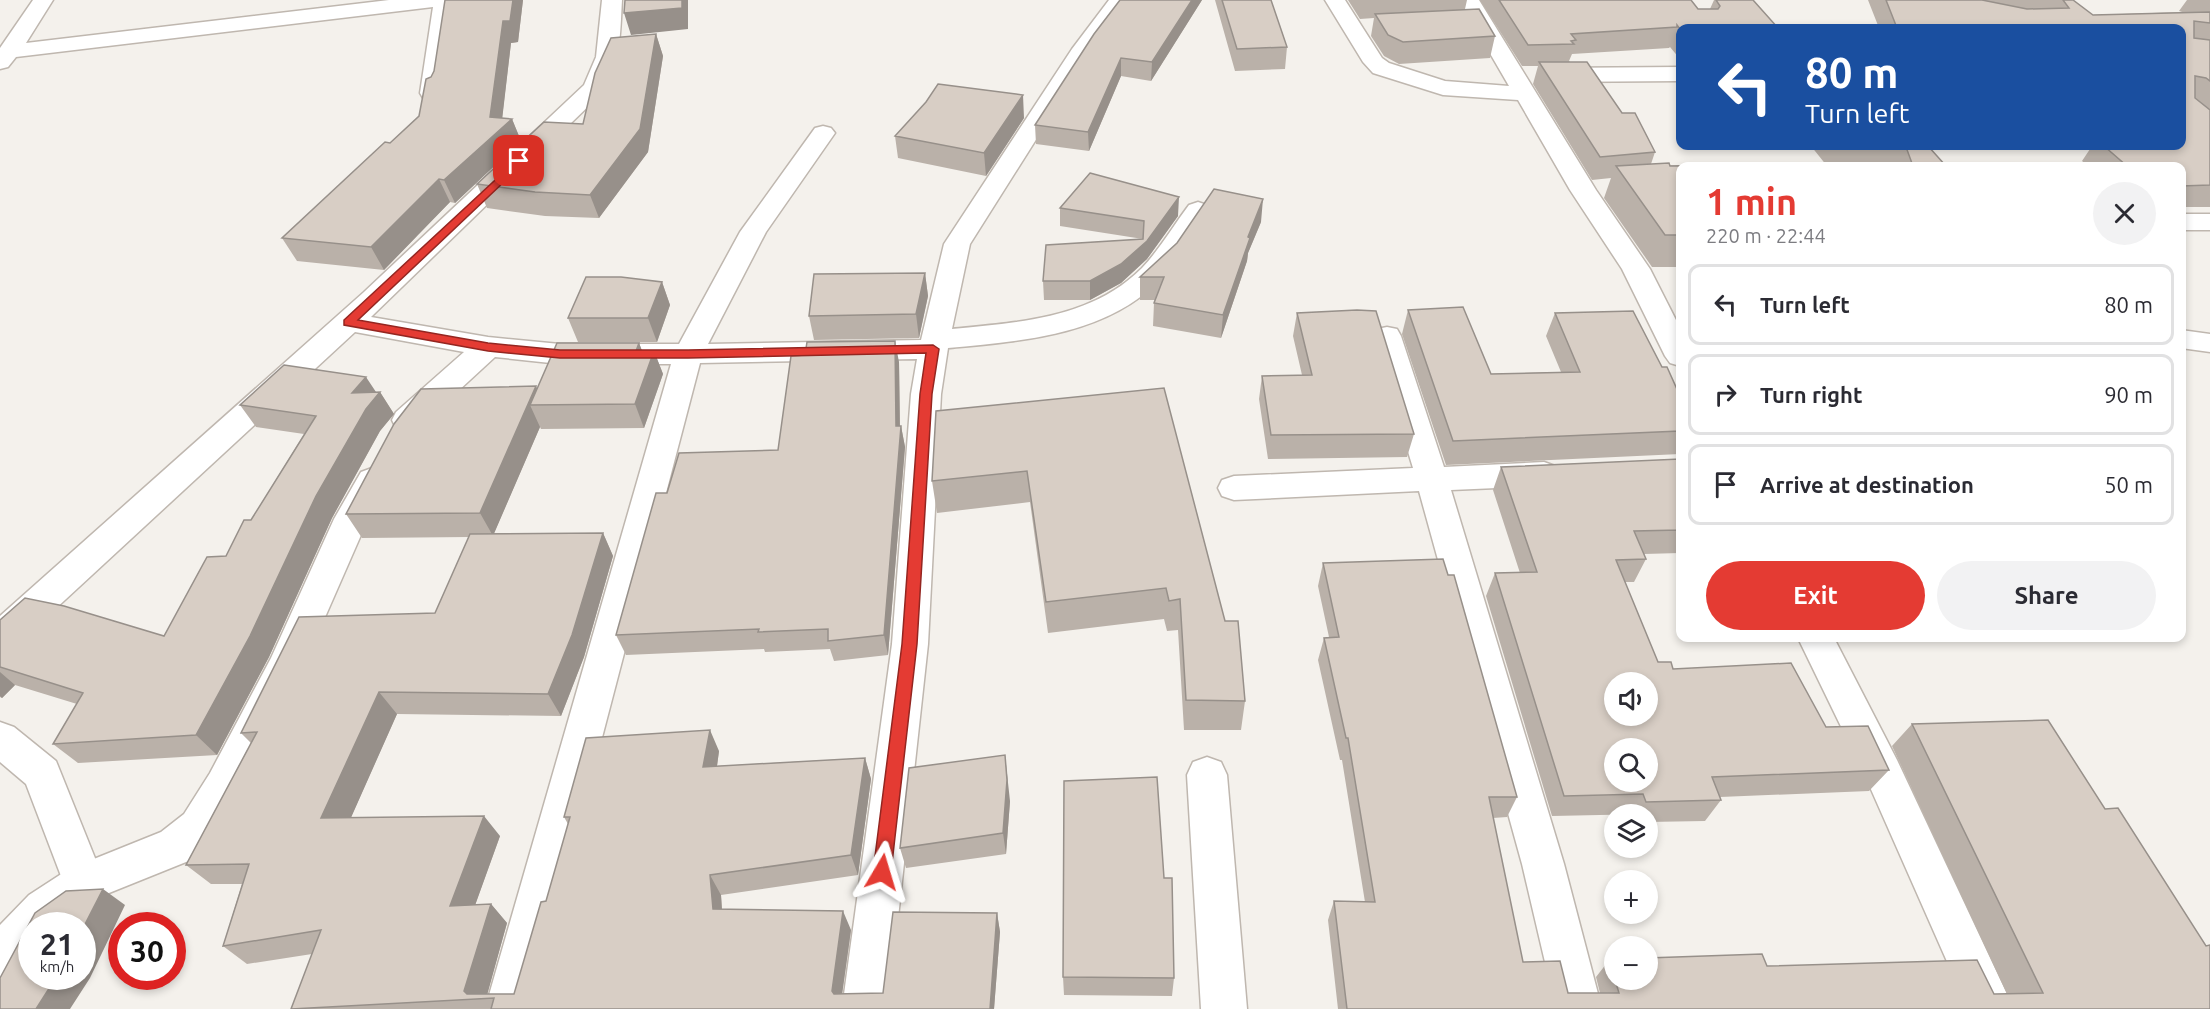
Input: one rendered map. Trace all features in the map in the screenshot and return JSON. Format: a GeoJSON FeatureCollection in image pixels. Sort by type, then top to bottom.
{"type":"FeatureCollection","features":[{"type":"Feature","properties":{"kind":"street"},"geometry":{"type":"LineString","coordinates":[[4,49],[43,0]]}},
{"type":"Feature","properties":{"kind":"street"},"geometry":{"type":"LineString","coordinates":[[4,49],[443,0],[430,93]]}},
{"type":"Feature","properties":{"kind":"street"},"geometry":{"type":"LineString","coordinates":[[0,638],[245,419],[504,176],[593,89],[602,77],[607,63],[612,0]]}},
{"type":"Feature","properties":{"kind":"street"},"geometry":{"type":"LineString","coordinates":[[865,1009],[910,644],[926,394],[934,344],[957,244],[1083,49],[1120,0]]}},
{"type":"Feature","properties":{"kind":"street"},"geometry":{"type":"LineString","coordinates":[[1335,0],[1374,62],[1392,73],[1461,91],[1676,74]]}},
{"type":"Feature","properties":{"kind":"street"},"geometry":{"type":"LineString","coordinates":[[1470,15],[1594,189],[1676,348]]}},
{"type":"Feature","properties":{"kind":"street"},"geometry":{"type":"LineString","coordinates":[[1352,28],[1376,27]]}},
{"type":"Feature","properties":{"kind":"street"},"geometry":{"type":"LineString","coordinates":[[508,1009],[688,354],[753,232],[823,133]]}},
{"type":"Feature","properties":{"kind":"street"},"geometry":{"type":"LineString","coordinates":[[348,322],[488,347],[560,354],[688,354],[934,344],[1047,325],[1106,309],[1149,277],[1198,210]]}},
{"type":"Feature","properties":{"kind":"street"},"geometry":{"type":"LineString","coordinates":[[2186,222],[2210,222]]}},
{"type":"Feature","properties":{"kind":"street"},"geometry":{"type":"LineString","coordinates":[[1388,336],[1432,479],[1543,864],[1579,1009]]}},
{"type":"Feature","properties":{"kind":"street"},"geometry":{"type":"LineString","coordinates":[[2186,340],[2210,343]]}},
{"type":"Feature","properties":{"kind":"street"},"geometry":{"type":"LineString","coordinates":[[0,957],[44,910],[84,883],[176,846],[198,827],[224,786],[287,663],[351,519],[393,440],[419,407],[488,347]]}},
{"type":"Feature","properties":{"kind":"street"},"geometry":{"type":"LineString","coordinates":[[1234,488],[1574,473]]}},
{"type":"Feature","properties":{"kind":"street"},"geometry":{"type":"LineString","coordinates":[[1818,642],[1883,772],[1991,1009]]}},
{"type":"Feature","properties":{"kind":"street"},"geometry":{"type":"LineString","coordinates":[[0,739],[42,773],[84,883]]}},
{"type":"Feature","properties":{"kind":"street"},"geometry":{"type":"LineString","coordinates":[[1207,775],[1224,1009]]}},
{"type":"Feature","properties":{"kind":"building"},"geometry":{"type":"Polygon","coordinates":[[[445,0],[513,0],[510,21],[503,21],[490,117],[512,119],[444,180],[439,179],[371,247],[282,238],[385,142],[390,143],[419,116],[426,79],[431,77],[434,71],[445,0]]]}},
{"type":"Feature","properties":{"kind":"building"},"geometry":{"type":"Polygon","coordinates":[[[625,0],[682,0],[682,8],[624,13],[625,0]]]}},
{"type":"Feature","properties":{"kind":"building"},"geometry":{"type":"Polygon","coordinates":[[[1120,0],[1192,0],[1152,62],[1121,58],[1088,132],[1035,125],[1094,34],[1120,0]]]}},
{"type":"Feature","properties":{"kind":"building"},"geometry":{"type":"Polygon","coordinates":[[[1222,0],[1271,0],[1287,47],[1237,49],[1222,0]]]}},
{"type":"Feature","properties":{"kind":"building"},"geometry":{"type":"Polygon","coordinates":[[[1499,0],[1691,0],[1698,9],[1718,9],[1720,6],[1716,0],[1753,0],[1774,24],[1676,24],[1676,27],[1571,34],[1576,40],[1571,41],[1574,44],[1528,45],[1499,0]]]}},
{"type":"Feature","properties":{"kind":"building"},"geometry":{"type":"Polygon","coordinates":[[[1886,0],[1982,0],[2027,9],[2069,8],[2063,0],[2073,0],[2093,15],[2210,12],[2210,23],[2194,21],[2194,38],[2210,40],[2210,81],[2195,76],[2195,98],[2210,110],[2210,185],[2186,186],[2186,162],[2122,162],[2109,150],[2186,150],[2186,24],[1895,24],[1886,0]]]}},
{"type":"Feature","properties":{"kind":"building"},"geometry":{"type":"Polygon","coordinates":[[[1479,9],[1495,36],[1403,42],[1388,35],[1375,14],[1479,9]]]}},
{"type":"Feature","properties":{"kind":"building"},"geometry":{"type":"Polygon","coordinates":[[[656,34],[640,129],[590,195],[535,192],[477,184],[544,122],[583,124],[595,73],[611,38],[656,34]]]}},
{"type":"Feature","properties":{"kind":"building"},"geometry":{"type":"Polygon","coordinates":[[[1539,62],[1587,62],[1622,113],[1635,113],[1655,152],[1600,157],[1539,62]]]}},
{"type":"Feature","properties":{"kind":"building"},"geometry":{"type":"Polygon","coordinates":[[[938,84],[1023,95],[984,153],[895,136],[926,102],[938,84]]]}},
{"type":"Feature","properties":{"kind":"building"},"geometry":{"type":"Polygon","coordinates":[[[1907,150],[1932,150],[1942,162],[1912,162],[1907,150]]]}},
{"type":"Feature","properties":{"kind":"building"},"geometry":{"type":"Polygon","coordinates":[[[1669,163],[1670,166],[1676,166],[1676,235],[1665,235],[1616,166],[1669,163]]]}},
{"type":"Feature","properties":{"kind":"building"},"geometry":{"type":"Polygon","coordinates":[[[1090,173],[1179,197],[1147,241],[1121,264],[1090,281],[1043,281],[1046,245],[1143,239],[1144,221],[1060,208],[1090,173]]]}},
{"type":"Feature","properties":{"kind":"building"},"geometry":{"type":"Polygon","coordinates":[[[1214,189],[1263,199],[1223,315],[1154,303],[1164,277],[1140,277],[1177,243],[1214,189]]]}},
{"type":"Feature","properties":{"kind":"building"},"geometry":{"type":"Polygon","coordinates":[[[925,273],[916,314],[809,316],[814,274],[925,273]]]}},
{"type":"Feature","properties":{"kind":"building"},"geometry":{"type":"Polygon","coordinates":[[[586,277],[621,277],[662,282],[648,318],[568,318],[586,277]]]}},
{"type":"Feature","properties":{"kind":"building"},"geometry":{"type":"Polygon","coordinates":[[[1463,307],[1491,374],[1580,372],[1555,313],[1633,311],[1662,367],[1667,367],[1676,387],[1676,431],[1453,441],[1408,310],[1463,307]]]}},
{"type":"Feature","properties":{"kind":"building"},"geometry":{"type":"Polygon","coordinates":[[[1376,311],[1414,434],[1271,435],[1262,376],[1312,375],[1297,313],[1376,311]]]}},
{"type":"Feature","properties":{"kind":"building"},"geometry":{"type":"Polygon","coordinates":[[[895,341],[896,426],[901,426],[884,635],[828,641],[828,629],[758,632],[759,629],[616,635],[656,493],[667,493],[679,453],[778,450],[791,356],[805,355],[807,342],[895,341]]]}},
{"type":"Feature","properties":{"kind":"building"},"geometry":{"type":"Polygon","coordinates":[[[557,343],[639,343],[636,351],[654,351],[635,404],[530,405],[557,343]]]}},
{"type":"Feature","properties":{"kind":"building"},"geometry":{"type":"Polygon","coordinates":[[[284,365],[366,377],[352,393],[380,392],[366,409],[316,496],[250,636],[196,735],[53,744],[83,693],[0,667],[0,620],[25,598],[64,606],[164,636],[207,557],[226,556],[244,520],[251,520],[316,416],[240,405],[284,365]]]}},
{"type":"Feature","properties":{"kind":"building"},"geometry":{"type":"Polygon","coordinates":[[[536,386],[480,513],[346,514],[394,424],[421,389],[536,386]]]}},
{"type":"Feature","properties":{"kind":"building"},"geometry":{"type":"Polygon","coordinates":[[[1164,388],[1225,621],[1238,621],[1245,701],[1186,700],[1180,599],[1169,601],[1166,588],[1046,602],[1027,471],[932,481],[936,411],[1164,388]]]}},
{"type":"Feature","properties":{"kind":"building"},"geometry":{"type":"Polygon","coordinates":[[[1676,459],[1676,530],[1634,531],[1646,559],[1616,560],[1658,662],[1671,662],[1673,669],[1791,663],[1826,727],[1868,726],[1889,770],[1712,777],[1721,800],[1646,802],[1643,794],[1564,796],[1495,573],[1537,572],[1501,467],[1676,459]]]}},
{"type":"Feature","properties":{"kind":"building"},"geometry":{"type":"Polygon","coordinates":[[[603,533],[572,635],[548,694],[379,692],[321,818],[484,816],[450,906],[491,904],[464,991],[467,994],[514,994],[541,902],[546,901],[570,817],[564,817],[586,738],[710,730],[703,767],[865,758],[851,855],[710,875],[713,909],[843,911],[832,991],[834,994],[883,993],[893,912],[997,913],[990,1009],[491,1009],[494,998],[291,1009],[321,930],[223,946],[249,864],[186,865],[257,732],[241,733],[299,617],[435,613],[470,534],[603,533]]]}},
{"type":"Feature","properties":{"kind":"building"},"geometry":{"type":"Polygon","coordinates":[[[1443,559],[1448,575],[1454,575],[1517,797],[1489,797],[1523,962],[1560,961],[1568,993],[1658,990],[1658,958],[1762,954],[1767,966],[1977,960],[1994,994],[2043,993],[1912,724],[2048,720],[2105,809],[2118,808],[2206,946],[2210,945],[2210,1009],[1347,1009],[1334,901],[1375,902],[1348,738],[1346,738],[1324,638],[1339,637],[1323,563],[1443,559]]]}},
{"type":"Feature","properties":{"kind":"building"},"geometry":{"type":"Polygon","coordinates":[[[1005,755],[1007,780],[1003,833],[900,848],[909,768],[1005,755]]]}},
{"type":"Feature","properties":{"kind":"building"},"geometry":{"type":"Polygon","coordinates":[[[1157,777],[1164,878],[1172,878],[1174,978],[1063,977],[1064,781],[1157,777]]]}},
{"type":"Feature","properties":{"kind":"building"},"geometry":{"type":"Polygon","coordinates":[[[103,889],[91,912],[36,912],[66,891],[103,889]]]}},
{"type":"Feature","properties":{"kind":"building"},"geometry":{"type":"Polygon","coordinates":[[[18,945],[18,990],[48,990],[36,1009],[0,1009],[0,978],[18,945]]]}},
{"type":"Feature","properties":{"kind":"route"},"geometry":{"type":"LineString","coordinates":[[519,161],[348,322],[488,347],[560,354],[933,349],[926,394],[910,644],[882,872]]}}]}
